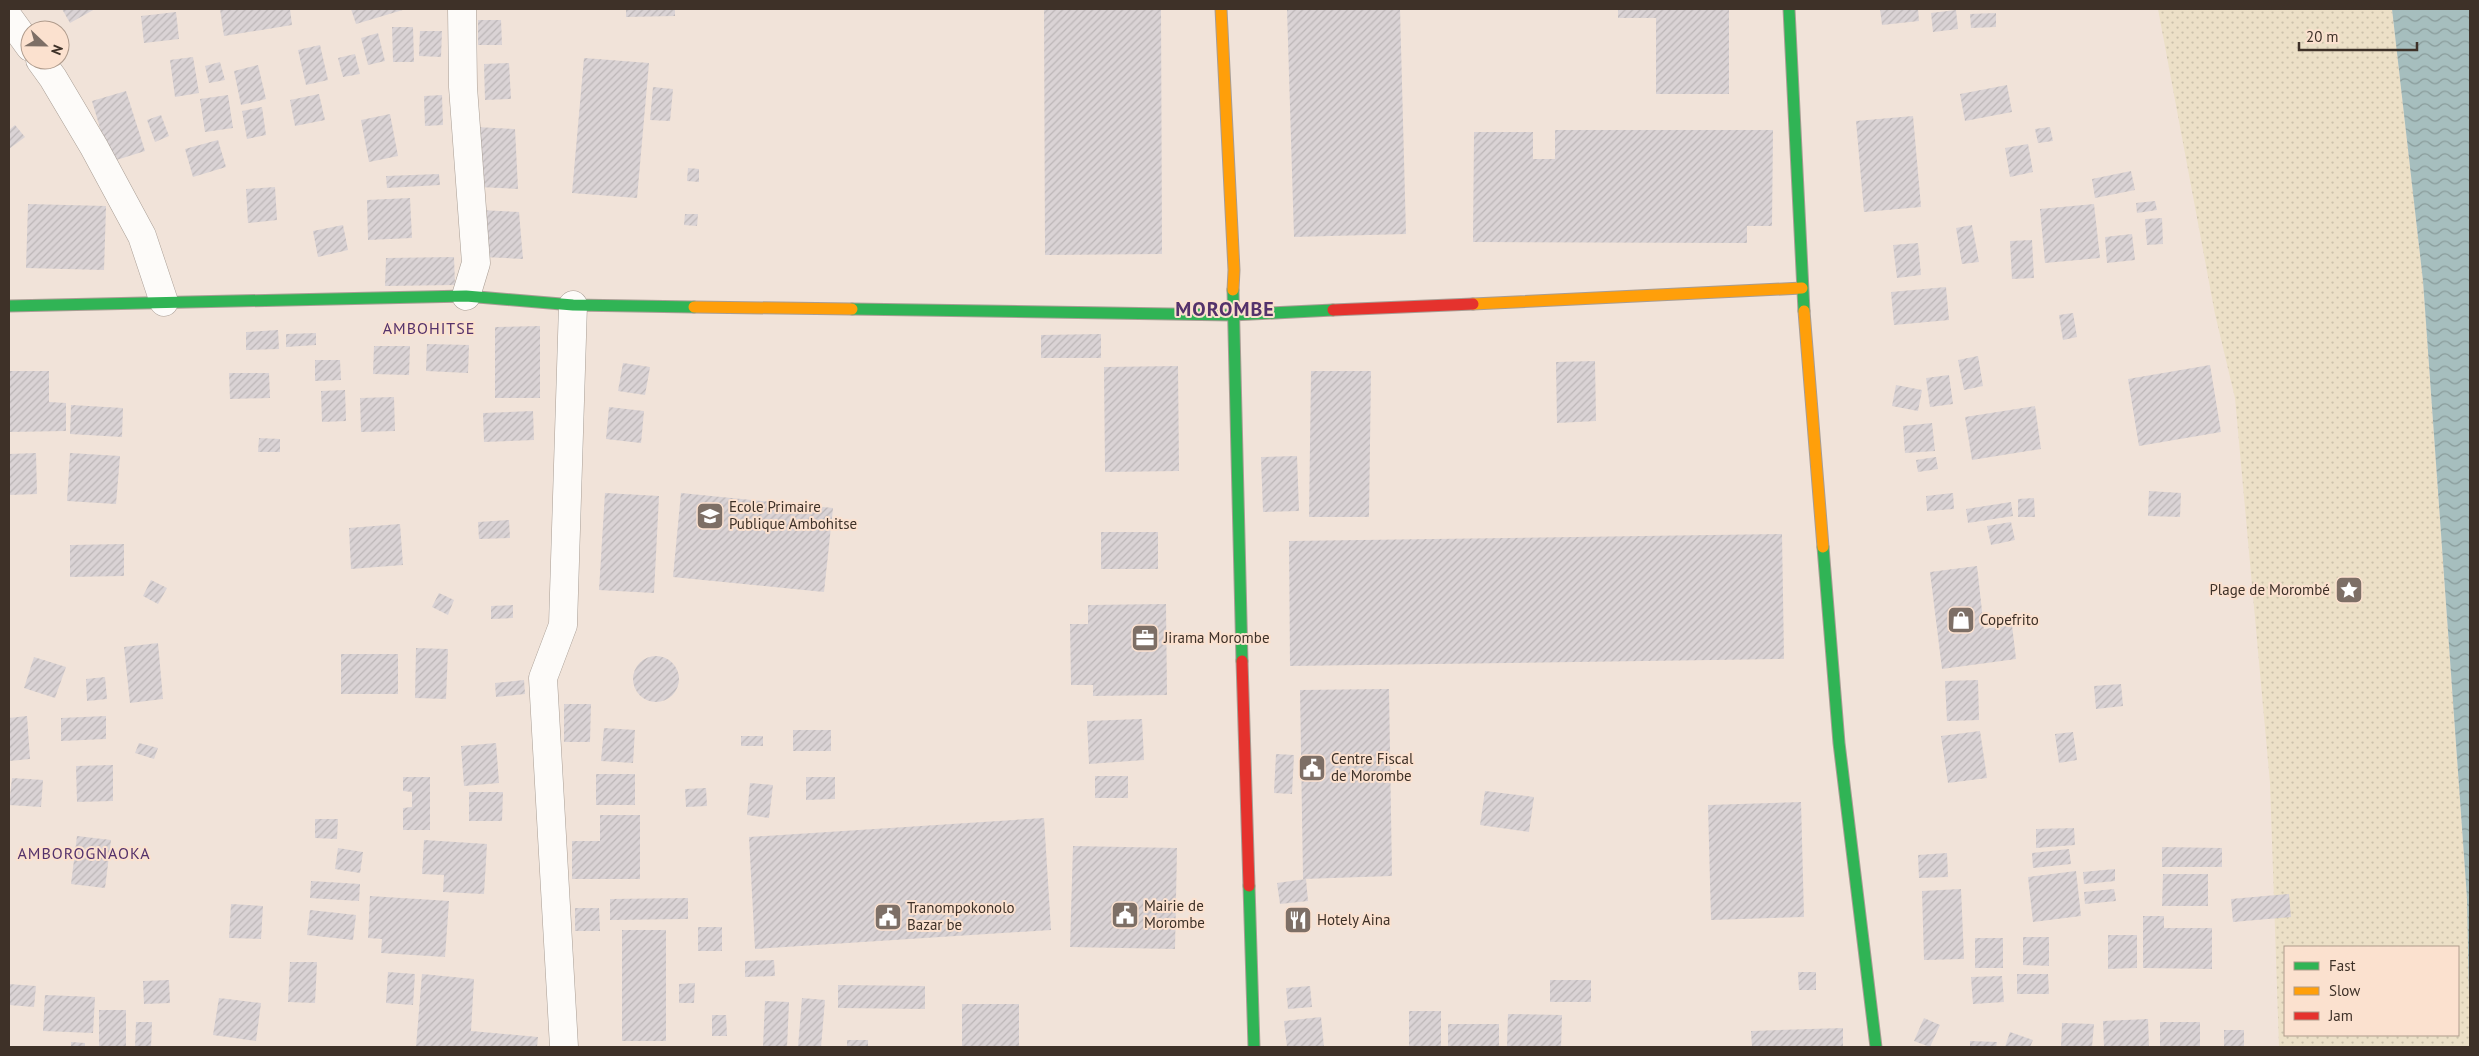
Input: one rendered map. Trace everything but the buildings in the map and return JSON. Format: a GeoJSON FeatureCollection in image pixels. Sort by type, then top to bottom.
{"type":"FeatureCollection","features":[{"type":"Feature","properties":{"kind":"street"},"geometry":{"type":"LineString","coordinates":[[462,9],[463,86],[476,263],[466,296]]}},
{"type":"Feature","properties":{"kind":"street"},"geometry":{"type":"LineString","coordinates":[[1221,9],[1234,270],[1232,315],[1254,1047]]}},
{"type":"Feature","properties":{"kind":"street"},"geometry":{"type":"LineString","coordinates":[[1789,9],[1802,288],[1840,743],[1876,1047]]}},
{"type":"Feature","properties":{"kind":"street"},"geometry":{"type":"LineString","coordinates":[[9,18],[20,33]]}},
{"type":"Feature","properties":{"kind":"street"},"geometry":{"type":"LineString","coordinates":[[46,70],[94,147],[142,236],[164,302]]}},
{"type":"Feature","properties":{"kind":"street"},"geometry":{"type":"LineString","coordinates":[[9,306],[466,296],[573,305],[1232,315],[1802,288]]}},
{"type":"Feature","properties":{"kind":"street"},"geometry":{"type":"LineString","coordinates":[[564,1047],[543,678],[563,625],[573,305]]}},
{"type":"Feature","properties":{"kind":"sand","name":"Plage de Morombé"},"geometry":{"type":"Polygon","coordinates":[[[2158,9],[2392,9],[2423,281],[2467,898],[2470,1047],[2279,1047],[2270,783],[2235,398],[2215,314],[2158,9]]]}},
{"type":"Feature","properties":{"kind":"water"},"geometry":{"type":"Polygon","coordinates":[[[2392,9],[2470,9],[2470,1047],[2467,898],[2423,281],[2392,9]]]}},
{"type":"Feature","properties":{"kind":"traffic: fast"},"geometry":{"type":"LineString","coordinates":[[1789,9],[1804,311]]}},
{"type":"Feature","properties":{"kind":"traffic: fast"},"geometry":{"type":"LineString","coordinates":[[1233,290],[1242,661]]}},
{"type":"Feature","properties":{"kind":"traffic: fast"},"geometry":{"type":"LineString","coordinates":[[9,306],[466,296],[573,305],[694,307]]}},
{"type":"Feature","properties":{"kind":"traffic: fast"},"geometry":{"type":"LineString","coordinates":[[852,309],[1232,315],[1333,310]]}},
{"type":"Feature","properties":{"kind":"traffic: fast"},"geometry":{"type":"LineString","coordinates":[[1823,547],[1839,743],[1876,1047]]}},
{"type":"Feature","properties":{"kind":"traffic: fast"},"geometry":{"type":"LineString","coordinates":[[1249,886],[1254,1047]]}},
{"type":"Feature","properties":{"kind":"traffic: slow"},"geometry":{"type":"LineString","coordinates":[[1221,9],[1234,270],[1233,290]]}},
{"type":"Feature","properties":{"kind":"traffic: slow"},"geometry":{"type":"LineString","coordinates":[[1473,304],[1802,288]]}},
{"type":"Feature","properties":{"kind":"traffic: slow"},"geometry":{"type":"LineString","coordinates":[[694,307],[852,309]]}},
{"type":"Feature","properties":{"kind":"traffic: slow"},"geometry":{"type":"LineString","coordinates":[[1804,311],[1823,547]]}},
{"type":"Feature","properties":{"kind":"traffic: jam"},"geometry":{"type":"LineString","coordinates":[[1333,310],[1473,304]]}},
{"type":"Feature","properties":{"kind":"traffic: jam"},"geometry":{"type":"LineString","coordinates":[[1242,661],[1249,886]]}},
{"type":"Feature","properties":{"kind":"place","name":"Ecole Primaire Publique Ambohitse"},"geometry":{"type":"Point","coordinates":[710,516]}},
{"type":"Feature","properties":{"kind":"place","name":"Plage de Morombé"},"geometry":{"type":"Point","coordinates":[2349,590]}},
{"type":"Feature","properties":{"kind":"place","name":"Copefrito"},"geometry":{"type":"Point","coordinates":[1961,620]}},
{"type":"Feature","properties":{"kind":"place","name":"Jirama Morombe"},"geometry":{"type":"Point","coordinates":[1145,638]}},
{"type":"Feature","properties":{"kind":"place","name":"Centre Fiscal de Morombe"},"geometry":{"type":"Point","coordinates":[1312,768]}},
{"type":"Feature","properties":{"kind":"place","name":"Mairie de Morombe"},"geometry":{"type":"Point","coordinates":[1125,915]}},
{"type":"Feature","properties":{"kind":"place","name":"Tranompokonolo Bazar be"},"geometry":{"type":"Point","coordinates":[888,917]}},
{"type":"Feature","properties":{"kind":"place","name":"Hotely Aina"},"geometry":{"type":"Point","coordinates":[1298,920]}},
{"type":"Feature","properties":{"kind":"district","name":"MOROMBE"},"geometry":{"type":"Point","coordinates":[1225,309]}},
{"type":"Feature","properties":{"kind":"district","name":"AMBOHITSE"},"geometry":{"type":"Point","coordinates":[429,328]}},
{"type":"Feature","properties":{"kind":"district","name":"AMBOROGNAOKA"},"geometry":{"type":"Point","coordinates":[84,853]}}]}
